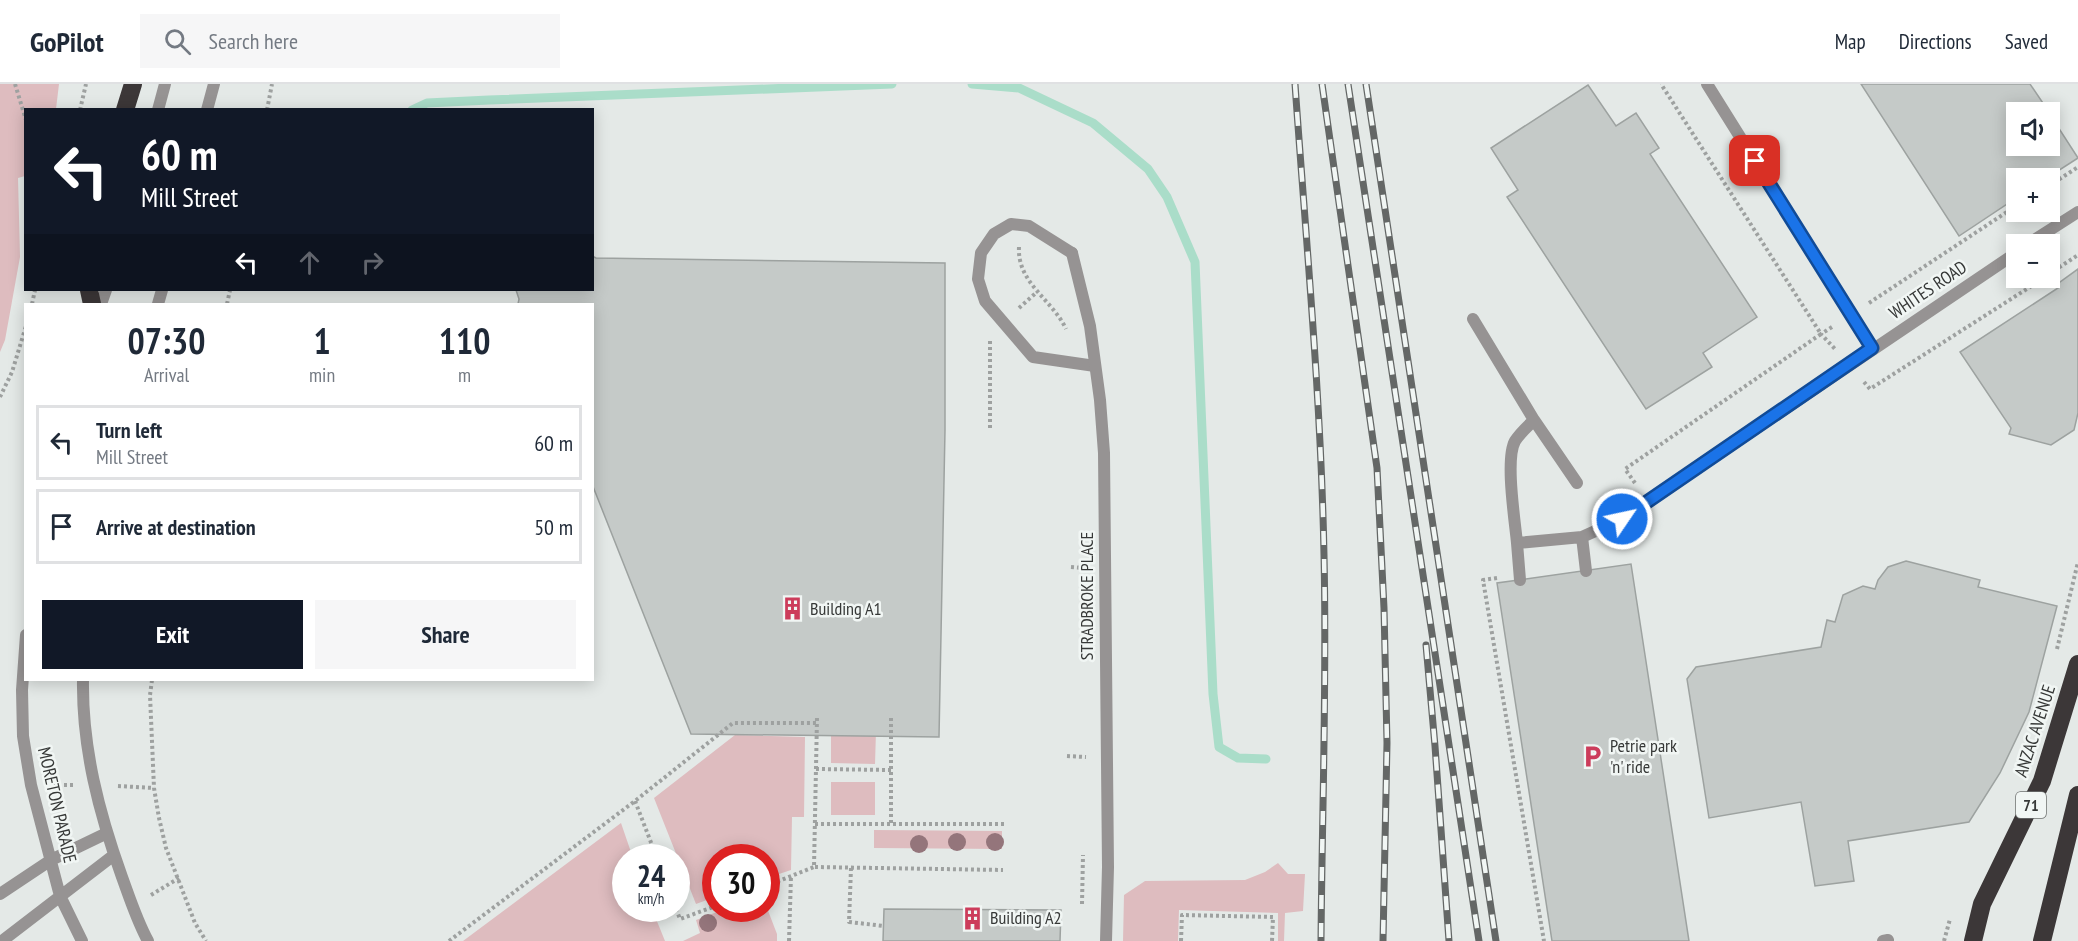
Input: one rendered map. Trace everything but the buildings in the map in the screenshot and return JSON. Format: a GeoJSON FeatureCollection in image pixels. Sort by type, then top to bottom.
{"type":"FeatureCollection","features":[{"type":"Feature","properties":{"kind":"highway"},"geometry":{"type":"LineString","coordinates":[[126,108],[133,84]]}},
{"type":"Feature","properties":{"kind":"highway","name":"ANZAC AVENUE"},"geometry":{"type":"LineString","coordinates":[[1973,941],[1982,904],[2042,781],[2078,664]]}},
{"type":"Feature","properties":{"kind":"highway","name":"71"},"geometry":{"type":"LineString","coordinates":[[2042,941],[2078,795]]}},
{"type":"Feature","properties":{"kind":"street"},"geometry":{"type":"LineString","coordinates":[[159,108],[165,84]]}},
{"type":"Feature","properties":{"kind":"street"},"geometry":{"type":"LineString","coordinates":[[208,108],[214,84]]}},
{"type":"Feature","properties":{"kind":"street"},"geometry":{"type":"LineString","coordinates":[[1707,84],[1872,348]]}},
{"type":"Feature","properties":{"kind":"street"},"geometry":{"type":"LineString","coordinates":[[2044,234],[2078,212]]}},
{"type":"Feature","properties":{"kind":"street"},"geometry":{"type":"LineString","coordinates":[[1029,226],[1011,224],[994,234],[981,253],[978,279],[985,301],[1033,357],[1095,366]]}},
{"type":"Feature","properties":{"kind":"street","name":"STRADBROKE PLACE"},"geometry":{"type":"LineString","coordinates":[[1029,226],[1072,254],[1090,326],[1100,400],[1104,453],[1108,867],[1106,941]]}},
{"type":"Feature","properties":{"kind":"street","name":"WHITES ROAD"},"geometry":{"type":"LineString","coordinates":[[1517,543],[1582,537],[1622,519],[2006,260]]}},
{"type":"Feature","properties":{"kind":"street"},"geometry":{"type":"LineString","coordinates":[[1473,319],[1534,420],[1577,483]]}},
{"type":"Feature","properties":{"kind":"street"},"geometry":{"type":"LineString","coordinates":[[1520,578],[1512,492],[1512,450],[1516,440],[1534,420]]}},
{"type":"Feature","properties":{"kind":"street"},"geometry":{"type":"LineString","coordinates":[[1582,537],[1586,571]]}},
{"type":"Feature","properties":{"kind":"street","name":"MORETON PARADE"},"geometry":{"type":"LineString","coordinates":[[24,662],[23,736],[31,785],[60,896],[82,941]]}},
{"type":"Feature","properties":{"kind":"street"},"geometry":{"type":"LineString","coordinates":[[83,681],[89,762],[106,833],[148,941]]}},
{"type":"Feature","properties":{"kind":"street"},"geometry":{"type":"LineString","coordinates":[[0,894],[51,860],[106,833]]}},
{"type":"Feature","properties":{"kind":"street"},"geometry":{"type":"LineString","coordinates":[[2,941],[114,855]]}},
{"type":"Feature","properties":{"kind":"path"},"geometry":{"type":"LineString","coordinates":[[15,84],[24,113]]}},
{"type":"Feature","properties":{"kind":"path"},"geometry":{"type":"LineString","coordinates":[[80,108],[86,84]]}},
{"type":"Feature","properties":{"kind":"path"},"geometry":{"type":"LineString","coordinates":[[267,108],[272,84]]}},
{"type":"Feature","properties":{"kind":"path"},"geometry":{"type":"LineString","coordinates":[[1647,502],[1625,469],[1821,334],[1661,84]]}},
{"type":"Feature","properties":{"kind":"path"},"geometry":{"type":"LineString","coordinates":[[2060,179],[2078,167]]}},
{"type":"Feature","properties":{"kind":"path"},"geometry":{"type":"LineString","coordinates":[[1029,226],[1019,248],[1019,260],[1025,277],[1060,315],[1068,334],[1074,363]]}},
{"type":"Feature","properties":{"kind":"path"},"geometry":{"type":"LineString","coordinates":[[2060,267],[2078,255]]}},
{"type":"Feature","properties":{"kind":"path"},"geometry":{"type":"LineString","coordinates":[[0,397],[12,372],[24,333]]}},
{"type":"Feature","properties":{"kind":"path"},"geometry":{"type":"LineString","coordinates":[[1085,557],[1085,568]]}},
{"type":"Feature","properties":{"kind":"path"},"geometry":{"type":"LineString","coordinates":[[2056,650],[2078,562]]}},
{"type":"Feature","properties":{"kind":"path"},"geometry":{"type":"LineString","coordinates":[[1520,578],[1483,580],[1544,941]]}},
{"type":"Feature","properties":{"kind":"path"},"geometry":{"type":"LineString","coordinates":[[152,681],[150,695],[154,788],[159,818],[166,848],[195,923],[206,941]]}},
{"type":"Feature","properties":{"kind":"path"},"geometry":{"type":"LineString","coordinates":[[891,717],[891,823]]}},
{"type":"Feature","properties":{"kind":"path"},"geometry":{"type":"LineString","coordinates":[[449,941],[635,801],[733,723],[818,721],[814,867]]}},
{"type":"Feature","properties":{"kind":"path"},"geometry":{"type":"LineString","coordinates":[[1067,756],[1086,757],[1085,768]]}},
{"type":"Feature","properties":{"kind":"path"},"geometry":{"type":"LineString","coordinates":[[816,769],[891,770]]}},
{"type":"Feature","properties":{"kind":"path"},"geometry":{"type":"LineString","coordinates":[[635,801],[652,844]]}},
{"type":"Feature","properties":{"kind":"path"},"geometry":{"type":"LineString","coordinates":[[815,824],[1004,824]]}},
{"type":"Feature","properties":{"kind":"path"},"geometry":{"type":"LineString","coordinates":[[1082,909],[1083,845]]}},
{"type":"Feature","properties":{"kind":"path"},"geometry":{"type":"LineString","coordinates":[[780,880],[814,867],[1003,870]]}},
{"type":"Feature","properties":{"kind":"path"},"geometry":{"type":"LineString","coordinates":[[851,868],[849,922],[884,926]]}},
{"type":"Feature","properties":{"kind":"path"},"geometry":{"type":"LineString","coordinates":[[789,941],[791,876]]}},
{"type":"Feature","properties":{"kind":"path"},"geometry":{"type":"LineString","coordinates":[[1944,941],[1952,909]]}},
{"type":"Feature","properties":{"kind":"path"},"geometry":{"type":"LineString","coordinates":[[1181,941],[1182,915],[1273,917],[1272,941]]}},
{"type":"Feature","properties":{"kind":"shaded area"},"geometry":{"type":"Polygon","coordinates":[[[0,84],[59,84],[56,108],[24,108],[24,176],[18,178],[20,257],[5,340],[0,352],[0,84]]]}},
{"type":"Feature","properties":{"kind":"shaded area"},"geometry":{"type":"Polygon","coordinates":[[[831,730],[876,731],[875,764],[831,763],[831,730]]]}},
{"type":"Feature","properties":{"kind":"shaded area"},"geometry":{"type":"Polygon","coordinates":[[[735,735],[805,737],[804,817],[792,817],[791,870],[780,874],[780,844],[702,844],[702,902],[696,904],[690,889],[690,844],[672,844],[654,798],[735,735]]]}},
{"type":"Feature","properties":{"kind":"shaded area"},"geometry":{"type":"Polygon","coordinates":[[[831,782],[875,782],[875,815],[831,815],[831,782]]]}},
{"type":"Feature","properties":{"kind":"shaded area"},"geometry":{"type":"Polygon","coordinates":[[[621,823],[628,844],[612,844],[612,922],[657,922],[665,941],[463,941],[621,823]]]}},
{"type":"Feature","properties":{"kind":"shaded area"},"geometry":{"type":"Polygon","coordinates":[[[874,830],[1002,831],[1002,849],[874,848],[874,830]]]}},
{"type":"Feature","properties":{"kind":"shaded area"},"geometry":{"type":"Polygon","coordinates":[[[1278,863],[1288,874],[1305,874],[1303,911],[1285,913],[1284,941],[1278,941],[1278,913],[1179,910],[1178,941],[1123,941],[1124,895],[1145,881],[1245,880],[1265,872],[1278,863]]]}},
{"type":"Feature","properties":{"kind":"shaded area"},"geometry":{"type":"Polygon","coordinates":[[[702,918],[702,922],[772,922],[777,941],[683,941],[700,933],[696,920],[702,918]]]}},
{"type":"Feature","properties":{"kind":"waterway"},"geometry":{"type":"LineString","coordinates":[[416,108],[427,103],[892,84]]}},
{"type":"Feature","properties":{"kind":"waterway"},"geometry":{"type":"LineString","coordinates":[[972,84],[1019,88],[1093,123],[1148,169],[1167,197],[1195,262],[1213,694],[1219,747],[1238,758],[1266,759]]}},
{"type":"Feature","properties":{"kind":"railway"},"geometry":{"type":"LineString","coordinates":[[1295,84],[1313,320],[1324,555],[1321,941]]}},
{"type":"Feature","properties":{"kind":"railway"},"geometry":{"type":"LineString","coordinates":[[1322,84],[1377,468],[1384,608],[1387,743],[1383,941]]}},
{"type":"Feature","properties":{"kind":"railway"},"geometry":{"type":"LineString","coordinates":[[1348,84],[1479,941]]}},
{"type":"Feature","properties":{"kind":"railway"},"geometry":{"type":"LineString","coordinates":[[1366,84],[1496,941]]}},
{"type":"Feature","properties":{"kind":"railway"},"geometry":{"type":"LineString","coordinates":[[1426,645],[1449,941]]}},
{"type":"Feature","properties":{"kind":"place","name":"Building A1"},"geometry":{"type":"Point","coordinates":[792,609]}},
{"type":"Feature","properties":{"kind":"place","name":"Petrie park 'n' ride"},"geometry":{"type":"Point","coordinates":[1592,756]}},
{"type":"Feature","properties":{"kind":"place","name":"Building A2"},"geometry":{"type":"Point","coordinates":[972,918]}},
{"type":"Feature","properties":{"kind":"route"},"geometry":{"type":"LineString","coordinates":[[1622,519],[1872,348],[1755,161]]}}]}
